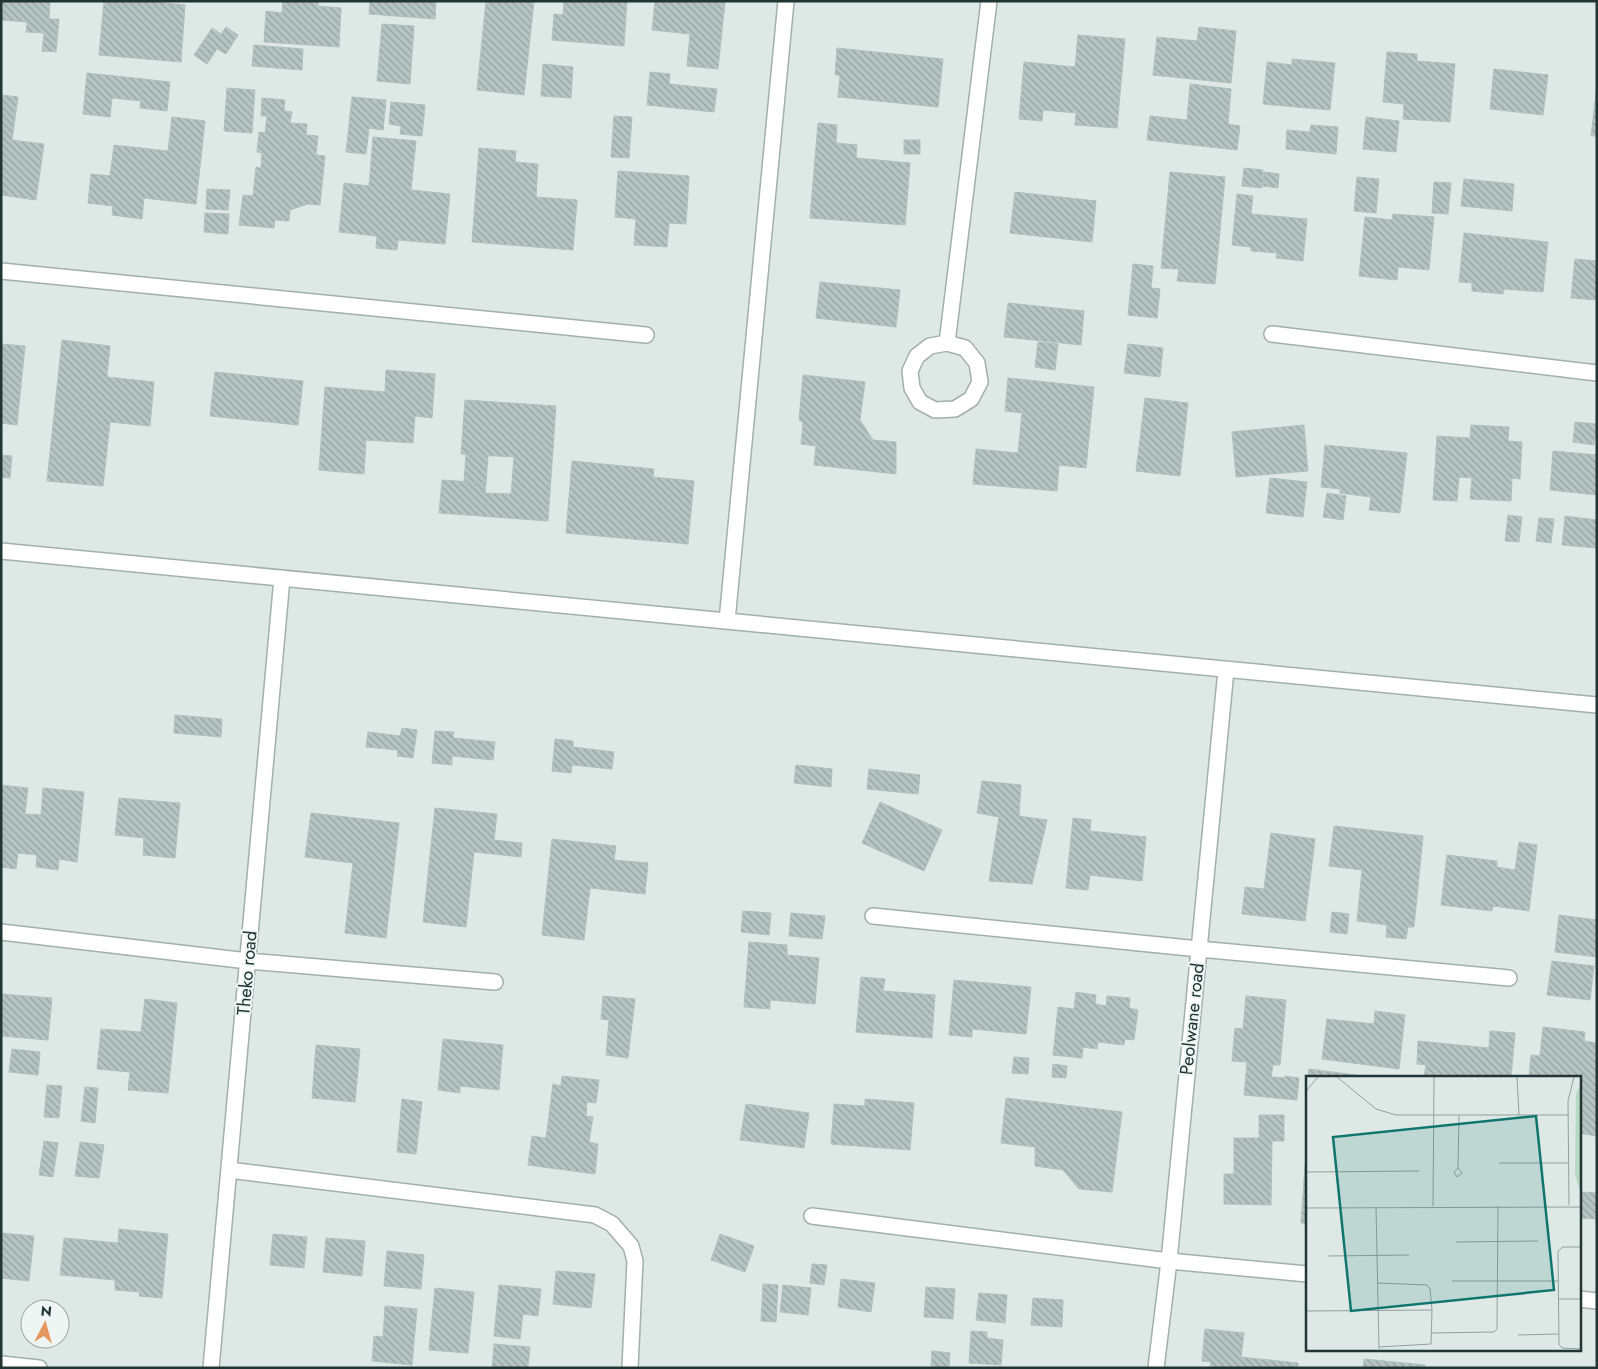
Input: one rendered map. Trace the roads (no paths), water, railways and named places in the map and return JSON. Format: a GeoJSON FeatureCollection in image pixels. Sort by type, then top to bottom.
{"type":"FeatureCollection","features":[{"type":"Feature","properties":{"kind":"street"},"geometry":{"type":"LineString","coordinates":[[727,621],[786,1]]}},
{"type":"Feature","properties":{"kind":"street"},"geometry":{"type":"LineString","coordinates":[[947,343],[989,1]]}},
{"type":"Feature","properties":{"kind":"street"},"geometry":{"type":"LineString","coordinates":[[1,271],[646,334]]}},
{"type":"Feature","properties":{"kind":"street"},"geometry":{"type":"LineString","coordinates":[[1272,334],[1597,373]]}},
{"type":"Feature","properties":{"kind":"street"},"geometry":{"type":"LineString","coordinates":[[947,343],[965,348],[977,363],[980,382],[971,399],[954,410],[935,410],[920,402],[912,388],[910,371],[917,356],[930,346],[947,343]]}},
{"type":"Feature","properties":{"kind":"street"},"geometry":{"type":"LineString","coordinates":[[1,551],[1597,705]]}},
{"type":"Feature","properties":{"kind":"street","name":"Theko road"},"geometry":{"type":"LineString","coordinates":[[210,1368],[282,578]]}},
{"type":"Feature","properties":{"kind":"street","name":"Peolwane road"},"geometry":{"type":"LineString","coordinates":[[1156,1368],[1169,1261],[1226,670]]}},
{"type":"Feature","properties":{"kind":"street"},"geometry":{"type":"LineString","coordinates":[[873,916],[1509,978]]}},
{"type":"Feature","properties":{"kind":"street"},"geometry":{"type":"LineString","coordinates":[[1,932],[248,961],[495,982]]}},
{"type":"Feature","properties":{"kind":"street"},"geometry":{"type":"LineString","coordinates":[[229,1170],[595,1215],[612,1224],[632,1246],[636,1261],[630,1368]]}},
{"type":"Feature","properties":{"kind":"street"},"geometry":{"type":"LineString","coordinates":[[812,1216],[1169,1261],[1306,1274]]}},
{"type":"Feature","properties":{"kind":"street"},"geometry":{"type":"LineString","coordinates":[[1580,1299],[1597,1301]]}},
{"type":"Feature","properties":{"kind":"street"},"geometry":{"type":"LineString","coordinates":[[1,1364],[39,1368]]}}]}
